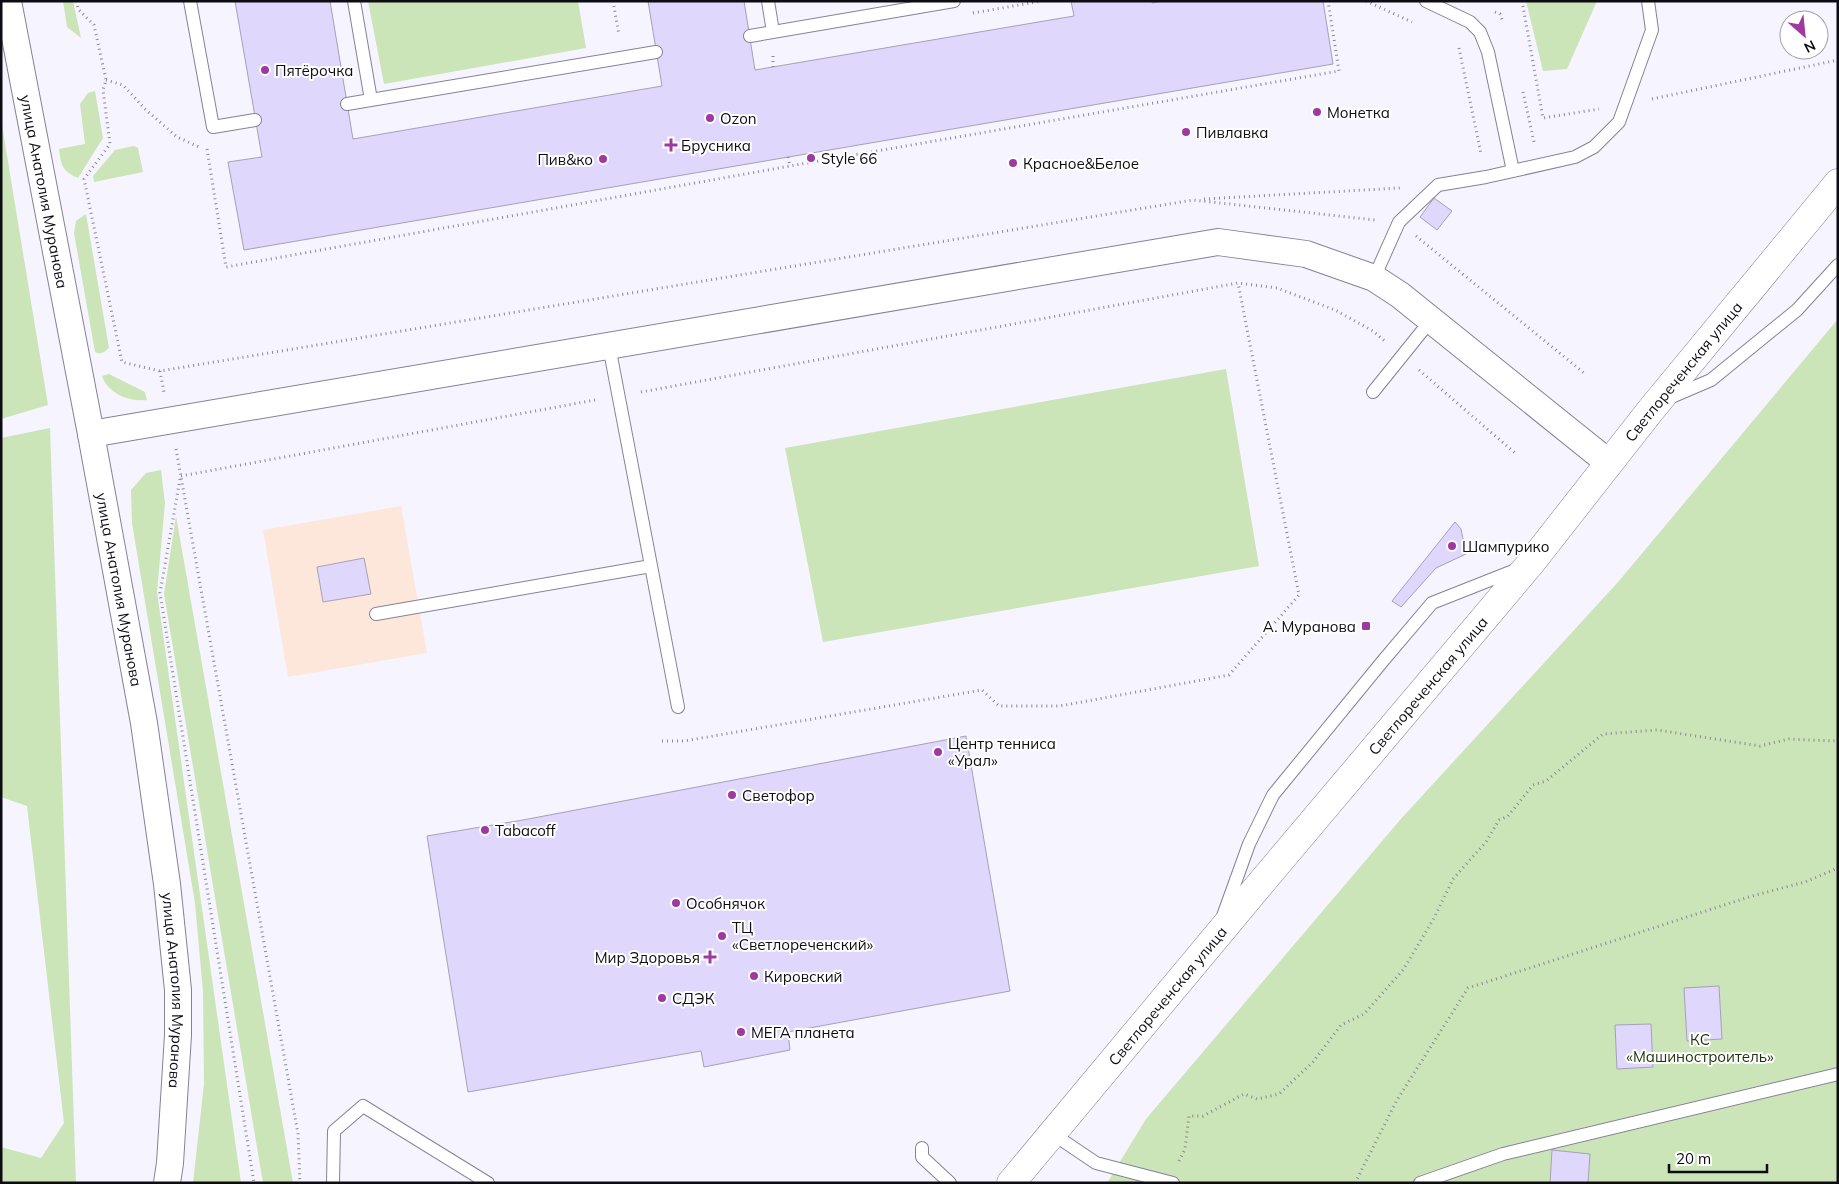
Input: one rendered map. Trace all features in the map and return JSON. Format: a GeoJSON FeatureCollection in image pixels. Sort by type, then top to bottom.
{"type":"FeatureCollection","features":[{"type":"Feature","properties":{"kind":"main road","name":"Светлореченская улица"},"geometry":{"type":"LineString","coordinates":[[1011,1183],[1530,564],[1609,463],[1838,183]]}},
{"type":"Feature","properties":{"kind":"street","name":"улица Анатолия Муранова"},"geometry":{"type":"LineString","coordinates":[[8,1],[92,434],[144,724],[167,884],[178,990],[178,1035],[170,1163],[167,1183]]}},
{"type":"Feature","properties":{"kind":"street"},"geometry":{"type":"LineString","coordinates":[[92,434],[1218,242],[1306,254],[1374,278],[1400,295],[1609,463]]}},
{"type":"Feature","properties":{"kind":"lane"},"geometry":{"type":"LineString","coordinates":[[190,1],[213,127],[255,120]]}},
{"type":"Feature","properties":{"kind":"lane"},"geometry":{"type":"LineString","coordinates":[[354,1],[371,100]]}},
{"type":"Feature","properties":{"kind":"lane"},"geometry":{"type":"LineString","coordinates":[[768,1],[773,32]]}},
{"type":"Feature","properties":{"kind":"lane"},"geometry":{"type":"LineString","coordinates":[[750,36],[954,1]]}},
{"type":"Feature","properties":{"kind":"lane"},"geometry":{"type":"LineString","coordinates":[[1426,1],[1470,22],[1480,32],[1488,52],[1512,171]]}},
{"type":"Feature","properties":{"kind":"lane"},"geometry":{"type":"LineString","coordinates":[[1374,278],[1400,222],[1438,186],[1575,157],[1594,146],[1619,122],[1652,30],[1648,1]]}},
{"type":"Feature","properties":{"kind":"lane"},"geometry":{"type":"LineString","coordinates":[[347,104],[656,52]]}},
{"type":"Feature","properties":{"kind":"lane"},"geometry":{"type":"LineString","coordinates":[[1658,403],[1711,380],[1797,310],[1838,265]]}},
{"type":"Feature","properties":{"kind":"lane"},"geometry":{"type":"LineString","coordinates":[[1373,392],[1431,320]]}},
{"type":"Feature","properties":{"kind":"lane"},"geometry":{"type":"LineString","coordinates":[[609,346],[678,707]]}},
{"type":"Feature","properties":{"kind":"lane"},"geometry":{"type":"LineString","coordinates":[[1214,939],[1249,844],[1273,795],[1382,662],[1432,603],[1530,564]]}},
{"type":"Feature","properties":{"kind":"lane"},"geometry":{"type":"LineString","coordinates":[[376,614],[650,566]]}},
{"type":"Feature","properties":{"kind":"lane"},"geometry":{"type":"LineString","coordinates":[[1420,1183],[1503,1154],[1838,1074]]}},
{"type":"Feature","properties":{"kind":"lane"},"geometry":{"type":"LineString","coordinates":[[332,1183],[334,1131],[363,1106],[488,1183]]}},
{"type":"Feature","properties":{"kind":"lane"},"geometry":{"type":"LineString","coordinates":[[1053,1134],[1096,1164],[1170,1182]]}},
{"type":"Feature","properties":{"kind":"lane"},"geometry":{"type":"LineString","coordinates":[[922,1148],[922,1157],[950,1183]]}},
{"type":"Feature","properties":{"kind":"path"},"geometry":{"type":"LineString","coordinates":[[77,1],[78,9],[94,25],[106,80],[103,90],[110,144],[84,179],[122,362]]}},
{"type":"Feature","properties":{"kind":"path"},"geometry":{"type":"LineString","coordinates":[[207,149],[226,267],[790,166],[1338,71],[1328,1]]}},
{"type":"Feature","properties":{"kind":"path"},"geometry":{"type":"LineString","coordinates":[[1366,1],[1416,24]]}},
{"type":"Feature","properties":{"kind":"path"},"geometry":{"type":"LineString","coordinates":[[1522,1],[1543,118],[1625,104],[1838,60]]}},
{"type":"Feature","properties":{"kind":"path"},"geometry":{"type":"LineString","coordinates":[[1458,42],[1486,177]]}},
{"type":"Feature","properties":{"kind":"path"},"geometry":{"type":"LineString","coordinates":[[106,80],[123,85],[145,109],[177,137]]}},
{"type":"Feature","properties":{"kind":"path"},"geometry":{"type":"LineString","coordinates":[[788,157],[790,166]]}},
{"type":"Feature","properties":{"kind":"path"},"geometry":{"type":"LineString","coordinates":[[1193,200],[1438,186]]}},
{"type":"Feature","properties":{"kind":"path"},"geometry":{"type":"LineString","coordinates":[[662,741],[684,741],[982,690],[999,706],[1060,706],[1229,675],[1299,596],[1238,283]]}},
{"type":"Feature","properties":{"kind":"path"},"geometry":{"type":"LineString","coordinates":[[180,476],[1238,283],[1277,288],[1335,310],[1374,331],[1515,453]]}},
{"type":"Feature","properties":{"kind":"path"},"geometry":{"type":"LineString","coordinates":[[180,476],[160,592],[254,1183]]}},
{"type":"Feature","properties":{"kind":"path"},"geometry":{"type":"LineString","coordinates":[[180,476],[298,1134],[300,1183]]}},
{"type":"Feature","properties":{"kind":"path"},"geometry":{"type":"LineString","coordinates":[[1170,1182],[1185,1149],[1189,1116],[1203,1116],[1244,1094],[1257,1098],[1279,1094],[1313,1062],[1341,1025],[1364,1014],[1403,970],[1453,879],[1486,842],[1499,820],[1508,816],[1534,785],[1546,781],[1603,734],[1657,730],[1760,746],[1789,739],[1838,740]]}},
{"type":"Feature","properties":{"kind":"path"},"geometry":{"type":"LineString","coordinates":[[1355,1183],[1397,1100],[1468,988],[1752,896],[1805,882],[1838,868]]}},
{"type":"Feature","properties":{"kind":"shaded area"},"geometry":{"type":"Polygon","coordinates":[[[401,506],[427,653],[288,677],[263,530],[401,506]]]}},
{"type":"Feature","properties":{"kind":"green space"},"geometry":{"type":"Polygon","coordinates":[[[63,1],[73,1],[81,38],[67,27],[63,1]]]}},
{"type":"Feature","properties":{"kind":"green space"},"geometry":{"type":"Polygon","coordinates":[[[368,1],[578,1],[586,48],[384,84],[368,1]]]}},
{"type":"Feature","properties":{"kind":"green space"},"geometry":{"type":"Polygon","coordinates":[[[1526,1],[1597,1],[1567,69],[1543,71],[1526,1]]]}},
{"type":"Feature","properties":{"kind":"green space"},"geometry":{"type":"Polygon","coordinates":[[[95,91],[103,138],[78,178],[63,167],[59,149],[85,144],[80,104],[88,93],[95,91]]]}},
{"type":"Feature","properties":{"kind":"green space"},"geometry":{"type":"Polygon","coordinates":[[[1,119],[48,405],[1,419],[1,119]]]}},
{"type":"Feature","properties":{"kind":"green space"},"geometry":{"type":"Polygon","coordinates":[[[134,146],[138,148],[143,172],[94,182],[93,176],[115,150],[134,146]]]}},
{"type":"Feature","properties":{"kind":"green space"},"geometry":{"type":"Polygon","coordinates":[[[86,214],[109,348],[101,353],[95,352],[74,233],[76,221],[86,214]]]}},
{"type":"Feature","properties":{"kind":"green space","name":"КС «Машиностроитель»"},"geometry":{"type":"Polygon","coordinates":[[[1838,319],[1838,1183],[1107,1183],[1146,1119],[1400,820],[1619,581],[1838,319]]]}},
{"type":"Feature","properties":{"kind":"green space"},"geometry":{"type":"Polygon","coordinates":[[[1226,369],[1259,566],[823,642],[785,448],[1226,369]]]}},
{"type":"Feature","properties":{"kind":"green space"},"geometry":{"type":"Polygon","coordinates":[[[109,374],[145,392],[147,400],[134,400],[114,392],[109,388],[102,376],[109,374]]]}},
{"type":"Feature","properties":{"kind":"green space"},"geometry":{"type":"Polygon","coordinates":[[[50,428],[76,1183],[1,1183],[1,1147],[41,1158],[64,1123],[27,806],[1,797],[1,438],[50,428]]]}},
{"type":"Feature","properties":{"kind":"green space"},"geometry":{"type":"Polygon","coordinates":[[[161,470],[165,503],[157,592],[241,1183],[193,1183],[204,1084],[203,992],[195,903],[132,523],[131,490],[146,473],[161,470]]]}},
{"type":"Feature","properties":{"kind":"green space"},"geometry":{"type":"Polygon","coordinates":[[[176,516],[293,1183],[263,1183],[164,594],[176,516]]]}},
{"type":"Feature","properties":{"kind":"building"},"geometry":{"type":"Polygon","coordinates":[[[235,1],[330,1],[353,139],[662,86],[648,1],[744,1],[755,70],[1074,16],[1071,1],[1152,1],[1152,3],[1163,1],[1323,1],[1333,64],[244,250],[228,162],[262,157],[235,1]]]}},
{"type":"Feature","properties":{"kind":"building"},"geometry":{"type":"Polygon","coordinates":[[[1434,198],[1452,211],[1437,230],[1420,217],[1434,198]]]}},
{"type":"Feature","properties":{"kind":"building"},"geometry":{"type":"Polygon","coordinates":[[[1455,522],[1461,529],[1466,554],[1436,568],[1401,607],[1392,601],[1455,522]]]}},
{"type":"Feature","properties":{"kind":"building"},"geometry":{"type":"Polygon","coordinates":[[[364,558],[371,594],[323,602],[317,567],[364,558]]]}},
{"type":"Feature","properties":{"kind":"building","name":"ТЦ «Светлореченский»"},"geometry":{"type":"Polygon","coordinates":[[[966,736],[1010,991],[788,1032],[790,1050],[704,1067],[701,1051],[468,1092],[427,836],[523,820],[966,736]]]}},
{"type":"Feature","properties":{"kind":"building"},"geometry":{"type":"Polygon","coordinates":[[[1719,986],[1722,1039],[1687,1041],[1684,988],[1719,986]]]}},
{"type":"Feature","properties":{"kind":"building"},"geometry":{"type":"Polygon","coordinates":[[[1651,1024],[1653,1067],[1617,1069],[1615,1025],[1651,1024]]]}},
{"type":"Feature","properties":{"kind":"building"},"geometry":{"type":"Polygon","coordinates":[[[1552,1150],[1590,1154],[1588,1183],[1550,1183],[1552,1150]]]}},
{"type":"Feature","properties":{"kind":"place","name":"Пятёрочка"},"geometry":{"type":"Point","coordinates":[265,70]}},
{"type":"Feature","properties":{"kind":"place","name":"Монетка"},"geometry":{"type":"Point","coordinates":[1317,112]}},
{"type":"Feature","properties":{"kind":"place","name":"Ozon"},"geometry":{"type":"Point","coordinates":[710,118]}},
{"type":"Feature","properties":{"kind":"place","name":"Пивлавка"},"geometry":{"type":"Point","coordinates":[1186,132]}},
{"type":"Feature","properties":{"kind":"place","name":"Брусника"},"geometry":{"type":"Point","coordinates":[671,145]}},
{"type":"Feature","properties":{"kind":"place","name":"Style 66"},"geometry":{"type":"Point","coordinates":[811,158]}},
{"type":"Feature","properties":{"kind":"place","name":"Пив&ко"},"geometry":{"type":"Point","coordinates":[603,159]}},
{"type":"Feature","properties":{"kind":"place","name":"Красное&Белое"},"geometry":{"type":"Point","coordinates":[1013,163]}},
{"type":"Feature","properties":{"kind":"place","name":"Шампурико"},"geometry":{"type":"Point","coordinates":[1452,546]}},
{"type":"Feature","properties":{"kind":"place","name":"А. Муранова"},"geometry":{"type":"Point","coordinates":[1366,626]}},
{"type":"Feature","properties":{"kind":"place","name":"Центр тенниса «Урал»"},"geometry":{"type":"Point","coordinates":[938,752]}},
{"type":"Feature","properties":{"kind":"place","name":"Светофор"},"geometry":{"type":"Point","coordinates":[732,795]}},
{"type":"Feature","properties":{"kind":"place","name":"Tabacoff"},"geometry":{"type":"Point","coordinates":[485,830]}},
{"type":"Feature","properties":{"kind":"place","name":"Особнячок"},"geometry":{"type":"Point","coordinates":[676,903]}},
{"type":"Feature","properties":{"kind":"place","name":"ТЦ «Светлореченский»"},"geometry":{"type":"Point","coordinates":[722,936]}},
{"type":"Feature","properties":{"kind":"place","name":"Мир Здоровья"},"geometry":{"type":"Point","coordinates":[710,957]}},
{"type":"Feature","properties":{"kind":"place","name":"Кировский"},"geometry":{"type":"Point","coordinates":[754,976]}},
{"type":"Feature","properties":{"kind":"place","name":"СДЭК"},"geometry":{"type":"Point","coordinates":[662,998]}},
{"type":"Feature","properties":{"kind":"place","name":"МЕГА планета"},"geometry":{"type":"Point","coordinates":[741,1032]}}]}
